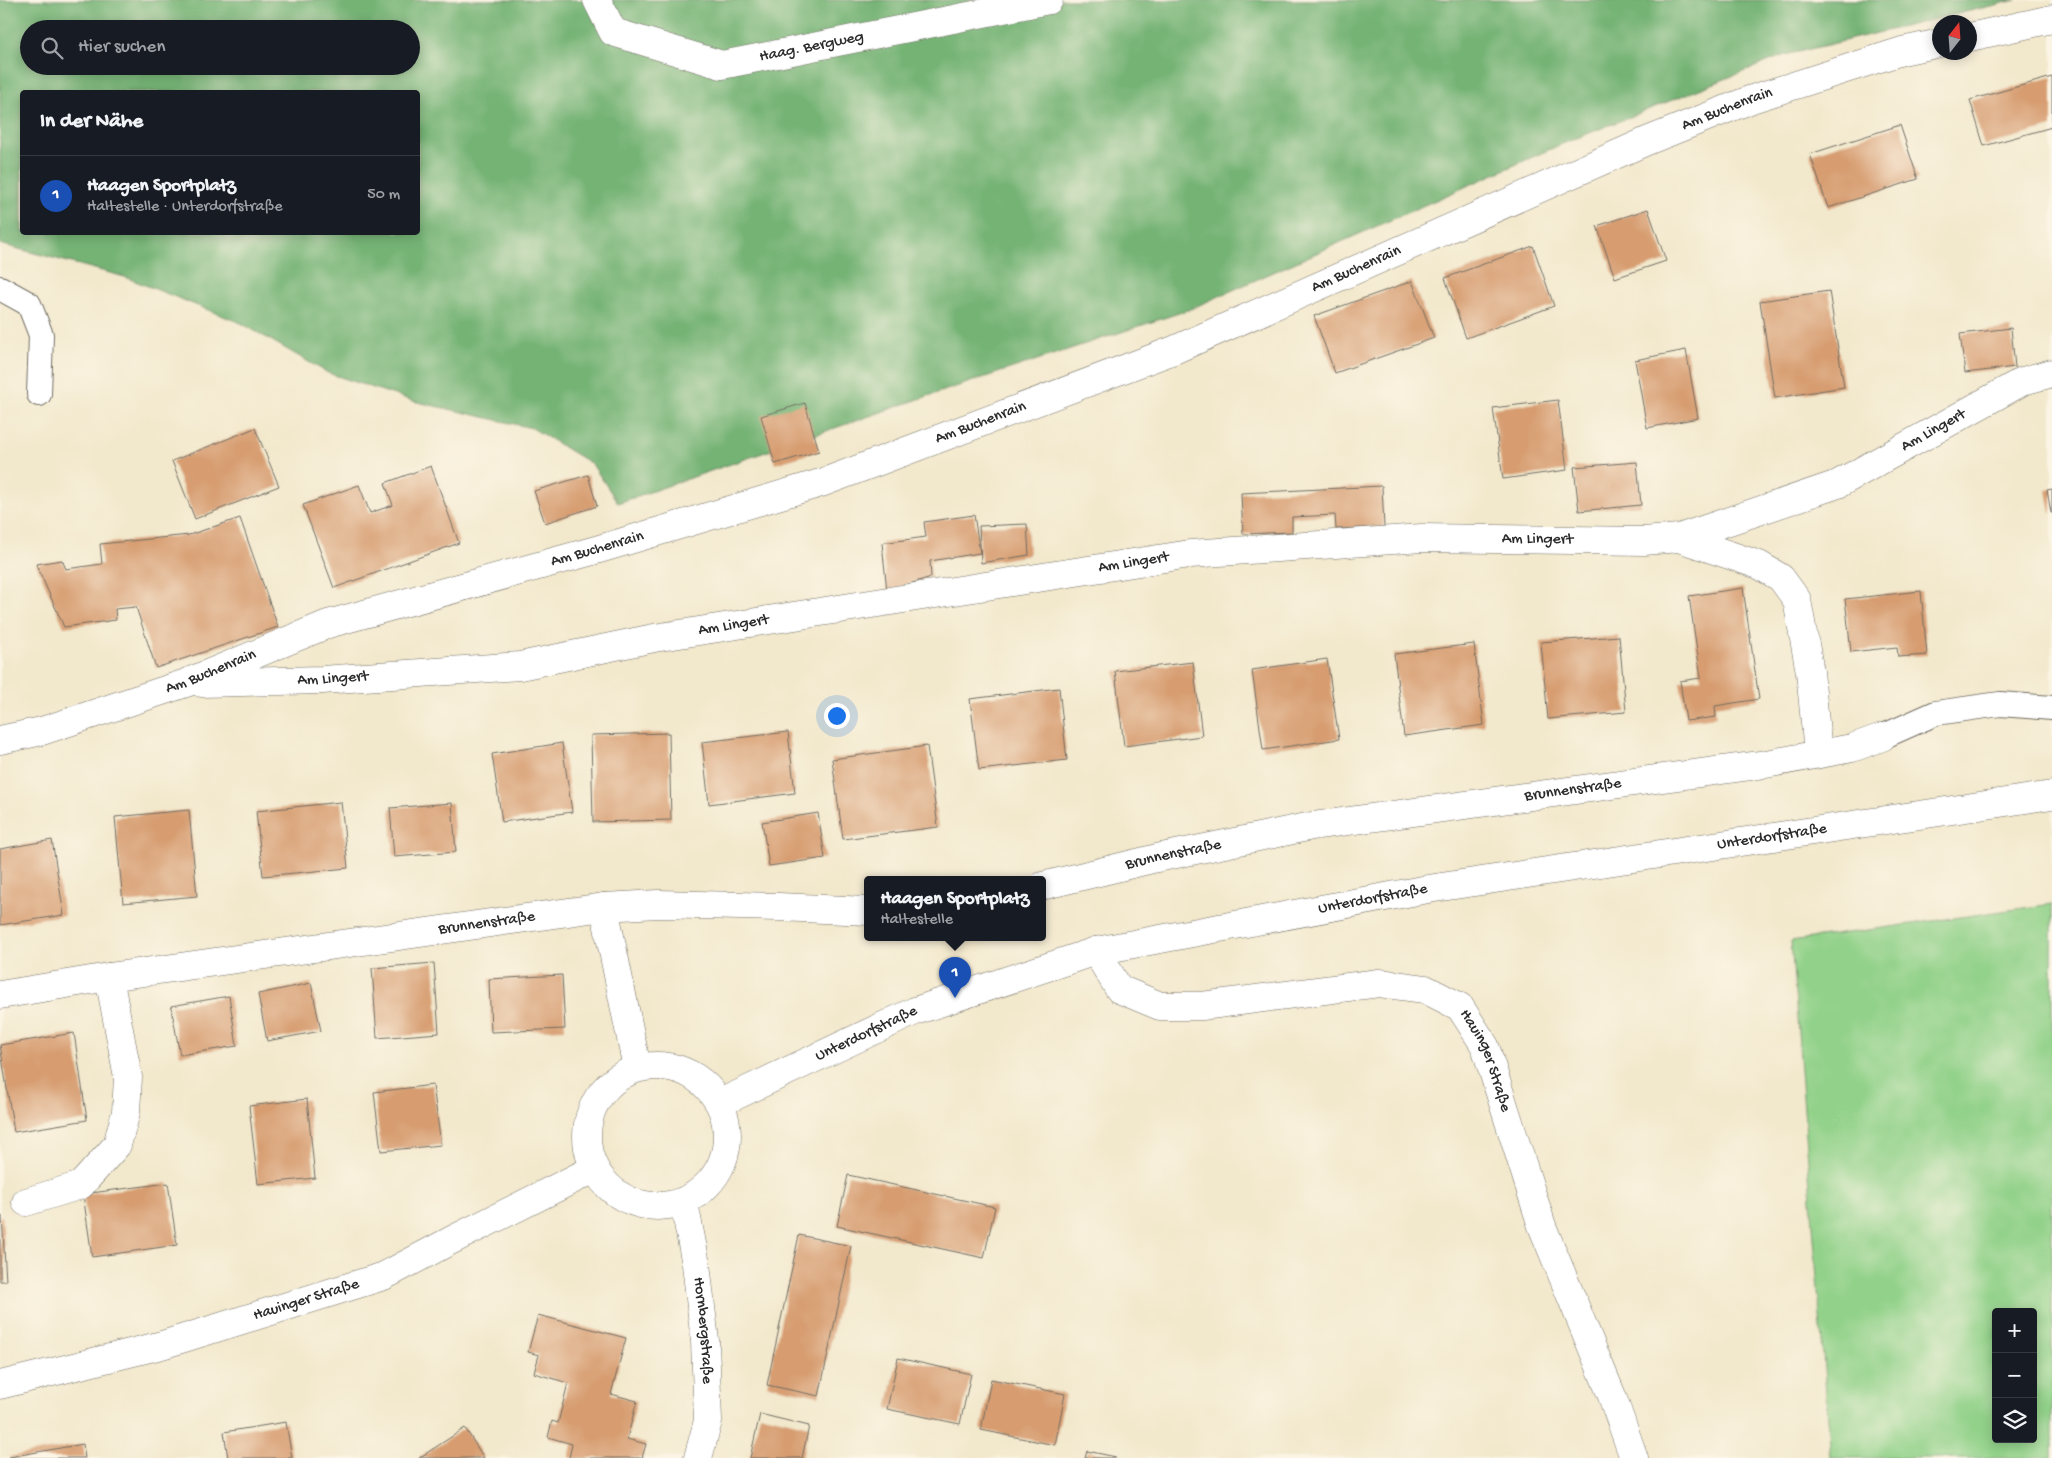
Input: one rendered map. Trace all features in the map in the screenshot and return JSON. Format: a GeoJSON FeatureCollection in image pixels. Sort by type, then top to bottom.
{"type":"FeatureCollection","features":[{"type":"Feature","properties":{"kind":"street","name":"Haag. Bergweg"},"geometry":{"type":"LineString","coordinates":[[597,0],[613,32],[722,65],[1049,0]]}},
{"type":"Feature","properties":{"kind":"street"},"geometry":{"type":"LineString","coordinates":[[1977,35],[2052,19]]}},
{"type":"Feature","properties":{"kind":"street","name":"Am Buchenrain"},"geometry":{"type":"LineString","coordinates":[[0,740],[42,731],[186,683],[328,624],[596,550],[824,482],[1174,350],[1647,141],[1752,100],[1902,51],[1932,45]]}},
{"type":"Feature","properties":{"kind":"street","name":"Am Lingert"},"geometry":{"type":"LineString","coordinates":[[186,683],[322,680],[520,666],[654,638],[1190,554],[1422,538],[1644,541],[1679,538],[1838,484],[2023,381],[2052,373]]}},
{"type":"Feature","properties":{"kind":"street"},"geometry":{"type":"LineString","coordinates":[[1679,538],[1759,565],[1781,578],[1797,600],[1810,672],[1818,753],[1852,748],[1882,737]]}},
{"type":"Feature","properties":{"kind":"street","name":"Brunnenstraße"},"geometry":{"type":"LineString","coordinates":[[1046,885],[1157,858],[1312,826],[1766,764],[1818,753]]}},
{"type":"Feature","properties":{"kind":"street","name":"Unterdorfstraße"},"geometry":{"type":"LineString","coordinates":[[720,1103],[915,1011],[1096,951],[1428,889],[2052,795]]}},
{"type":"Feature","properties":{"kind":"street","name":"Brunnenstraße"},"geometry":{"type":"LineString","coordinates":[[0,995],[109,977],[604,907],[667,904],[779,906],[864,911]]}},
{"type":"Feature","properties":{"kind":"street"},"geometry":{"type":"LineString","coordinates":[[604,907],[637,1068]]}},
{"type":"Feature","properties":{"kind":"street","name":"Hauinger Straße"},"geometry":{"type":"LineString","coordinates":[[1096,951],[1119,988],[1160,1006],[1202,1006],[1379,983],[1424,989],[1460,1007],[1484,1046],[1542,1226],[1612,1396],[1634,1458]]}},
{"type":"Feature","properties":{"kind":"street"},"geometry":{"type":"LineString","coordinates":[[26,1202],[82,1185],[117,1145],[126,1112],[128,1077],[109,977]]}},
{"type":"Feature","properties":{"kind":"street"},"geometry":{"type":"LineString","coordinates":[[669,1066],[699,1079],[720,1103],[729,1132],[724,1161],[709,1186],[684,1203],[649,1207],[617,1195],[594,1169],[586,1139],[591,1108],[610,1083],[637,1068],[669,1066]]}},
{"type":"Feature","properties":{"kind":"street","name":"Hauinger Straße"},"geometry":{"type":"LineString","coordinates":[[0,1385],[162,1345],[384,1276],[594,1169]]}},
{"type":"Feature","properties":{"kind":"street","name":"Hornbergstraße"},"geometry":{"type":"LineString","coordinates":[[684,1203],[696,1264],[705,1342],[708,1421],[698,1458]]}},
{"type":"Feature","properties":{"kind":"lane"},"geometry":{"type":"LineString","coordinates":[[0,288],[29,304],[41,335],[39,394]]}},
{"type":"Feature","properties":{"kind":"lane"},"geometry":{"type":"LineString","coordinates":[[1882,737],[1936,713],[2000,704],[2052,708]]}},
{"type":"Feature","properties":{"kind":"green space"},"geometry":{"type":"Polygon","coordinates":[[[0,0],[2016,0],[1953,15],[1932,15],[1932,20],[1785,55],[1562,144],[1188,310],[913,401],[618,503],[592,464],[532,428],[413,401],[328,373],[241,323],[125,277],[0,244],[0,0]]]}},
{"type":"Feature","properties":{"kind":"green space"},"geometry":{"type":"Polygon","coordinates":[[[2052,904],[2052,1458],[1831,1458],[1791,941],[2052,904]]]}},
{"type":"Feature","properties":{"kind":"building"},"geometry":{"type":"Polygon","coordinates":[[[2052,77],[2052,127],[1984,146],[1970,100],[2052,77]]]}},
{"type":"Feature","properties":{"kind":"building"},"geometry":{"type":"Polygon","coordinates":[[[1900,125],[1918,179],[1828,208],[1810,154],[1900,125]]]}},
{"type":"Feature","properties":{"kind":"building"},"geometry":{"type":"Polygon","coordinates":[[[1648,209],[1666,261],[1615,278],[1597,226],[1648,209]]]}},
{"type":"Feature","properties":{"kind":"building"},"geometry":{"type":"Polygon","coordinates":[[[1533,246],[1554,306],[1466,338],[1445,278],[1533,246]]]}},
{"type":"Feature","properties":{"kind":"building"},"geometry":{"type":"Polygon","coordinates":[[[1412,281],[1434,338],[1335,373],[1314,316],[1412,281]]]}},
{"type":"Feature","properties":{"kind":"building"},"geometry":{"type":"Polygon","coordinates":[[[1829,291],[1844,387],[1775,398],[1760,301],[1829,291]]]}},
{"type":"Feature","properties":{"kind":"building"},"geometry":{"type":"Polygon","coordinates":[[[2011,328],[2015,367],[1965,373],[1960,334],[2011,328]]]}},
{"type":"Feature","properties":{"kind":"building"},"geometry":{"type":"Polygon","coordinates":[[[1686,350],[1698,418],[1647,428],[1635,360],[1686,350]]]}},
{"type":"Feature","properties":{"kind":"building"},"geometry":{"type":"Polygon","coordinates":[[[1558,400],[1567,470],[1503,479],[1493,408],[1558,400]]]}},
{"type":"Feature","properties":{"kind":"building"},"geometry":{"type":"Polygon","coordinates":[[[805,403],[819,451],[775,464],[761,416],[805,403]]]}},
{"type":"Feature","properties":{"kind":"building"},"geometry":{"type":"Polygon","coordinates":[[[255,428],[279,486],[195,519],[172,461],[255,428]]]}},
{"type":"Feature","properties":{"kind":"building"},"geometry":{"type":"Polygon","coordinates":[[[1637,462],[1641,505],[1579,511],[1574,467],[1637,462]]]}},
{"type":"Feature","properties":{"kind":"building"},"geometry":{"type":"Polygon","coordinates":[[[431,466],[459,543],[334,588],[303,505],[359,485],[370,513],[393,505],[385,483],[431,466]]]}},
{"type":"Feature","properties":{"kind":"building"},"geometry":{"type":"Polygon","coordinates":[[[588,475],[597,506],[545,523],[534,491],[588,475]]]}},
{"type":"Feature","properties":{"kind":"building"},"geometry":{"type":"Polygon","coordinates":[[[1382,486],[1384,527],[1336,529],[1335,515],[1292,517],[1292,532],[1243,534],[1241,493],[1382,486]]]}},
{"type":"Feature","properties":{"kind":"building"},"geometry":{"type":"Polygon","coordinates":[[[2052,489],[2052,513],[2051,513],[2047,490],[2052,489]]]}},
{"type":"Feature","properties":{"kind":"building"},"geometry":{"type":"Polygon","coordinates":[[[974,515],[980,553],[930,561],[931,577],[887,591],[882,543],[926,537],[924,522],[974,515]]]}},
{"type":"Feature","properties":{"kind":"building"},"geometry":{"type":"Polygon","coordinates":[[[240,518],[278,627],[156,668],[136,607],[115,609],[116,620],[64,627],[36,564],[62,560],[66,569],[102,564],[100,544],[189,535],[240,518]]]}},
{"type":"Feature","properties":{"kind":"building"},"geometry":{"type":"Polygon","coordinates":[[[1027,524],[1029,555],[981,563],[979,526],[1027,524]]]}},
{"type":"Feature","properties":{"kind":"building"},"geometry":{"type":"Polygon","coordinates":[[[1743,588],[1759,699],[1715,706],[1716,717],[1686,721],[1680,681],[1701,678],[1689,596],[1743,588]]]}},
{"type":"Feature","properties":{"kind":"building"},"geometry":{"type":"Polygon","coordinates":[[[1921,591],[1927,655],[1898,657],[1897,647],[1851,652],[1845,599],[1921,591]]]}},
{"type":"Feature","properties":{"kind":"building"},"geometry":{"type":"Polygon","coordinates":[[[1619,636],[1626,712],[1548,719],[1541,642],[1619,636]]]}},
{"type":"Feature","properties":{"kind":"building"},"geometry":{"type":"Polygon","coordinates":[[[1474,644],[1484,725],[1404,736],[1394,654],[1474,644]]]}},
{"type":"Feature","properties":{"kind":"building"},"geometry":{"type":"Polygon","coordinates":[[[1327,659],[1339,739],[1263,750],[1252,670],[1327,659]]]}},
{"type":"Feature","properties":{"kind":"building"},"geometry":{"type":"Polygon","coordinates":[[[1193,662],[1202,736],[1124,746],[1115,671],[1193,662]]]}},
{"type":"Feature","properties":{"kind":"building"},"geometry":{"type":"Polygon","coordinates":[[[1059,688],[1067,760],[979,770],[970,699],[1059,688]]]}},
{"type":"Feature","properties":{"kind":"building"},"geometry":{"type":"Polygon","coordinates":[[[788,732],[795,793],[709,804],[702,742],[788,732]]]}},
{"type":"Feature","properties":{"kind":"building"},"geometry":{"type":"Polygon","coordinates":[[[669,733],[671,820],[593,822],[591,735],[669,733]]]}},
{"type":"Feature","properties":{"kind":"building"},"geometry":{"type":"Polygon","coordinates":[[[562,743],[572,812],[502,822],[492,754],[562,743]]]}},
{"type":"Feature","properties":{"kind":"building"},"geometry":{"type":"Polygon","coordinates":[[[927,746],[938,827],[843,839],[832,759],[927,746]]]}},
{"type":"Feature","properties":{"kind":"building"},"geometry":{"type":"Polygon","coordinates":[[[341,802],[348,868],[263,876],[256,811],[341,802]]]}},
{"type":"Feature","properties":{"kind":"building"},"geometry":{"type":"Polygon","coordinates":[[[452,803],[456,852],[394,857],[390,808],[452,803]]]}},
{"type":"Feature","properties":{"kind":"building"},"geometry":{"type":"Polygon","coordinates":[[[189,810],[197,896],[123,903],[115,817],[189,810]]]}},
{"type":"Feature","properties":{"kind":"building"},"geometry":{"type":"Polygon","coordinates":[[[818,813],[825,858],[769,866],[762,822],[818,813]]]}},
{"type":"Feature","properties":{"kind":"building"},"geometry":{"type":"Polygon","coordinates":[[[52,840],[64,915],[0,925],[0,849],[52,840]]]}},
{"type":"Feature","properties":{"kind":"building"},"geometry":{"type":"Polygon","coordinates":[[[434,963],[439,1033],[377,1038],[372,968],[434,963]]]}},
{"type":"Feature","properties":{"kind":"building"},"geometry":{"type":"Polygon","coordinates":[[[562,975],[565,1029],[491,1032],[489,979],[562,975]]]}},
{"type":"Feature","properties":{"kind":"building"},"geometry":{"type":"Polygon","coordinates":[[[311,983],[321,1031],[267,1041],[258,994],[311,983]]]}},
{"type":"Feature","properties":{"kind":"building"},"geometry":{"type":"Polygon","coordinates":[[[229,996],[237,1046],[180,1055],[171,1006],[229,996]]]}},
{"type":"Feature","properties":{"kind":"building"},"geometry":{"type":"Polygon","coordinates":[[[74,1033],[87,1120],[14,1132],[0,1045],[74,1033]]]}},
{"type":"Feature","properties":{"kind":"building"},"geometry":{"type":"Polygon","coordinates":[[[433,1085],[441,1145],[381,1151],[374,1092],[433,1085]]]}},
{"type":"Feature","properties":{"kind":"building"},"geometry":{"type":"Polygon","coordinates":[[[307,1099],[315,1178],[258,1184],[249,1106],[307,1099]]]}},
{"type":"Feature","properties":{"kind":"building"},"geometry":{"type":"Polygon","coordinates":[[[848,1175],[995,1207],[984,1258],[837,1226],[848,1175]]]}},
{"type":"Feature","properties":{"kind":"building"},"geometry":{"type":"Polygon","coordinates":[[[168,1183],[177,1245],[92,1257],[83,1194],[168,1183]]]}},
{"type":"Feature","properties":{"kind":"building"},"geometry":{"type":"Polygon","coordinates":[[[2,1216],[6,1281],[0,1281],[0,1217],[2,1216]]]}},
{"type":"Feature","properties":{"kind":"building"},"geometry":{"type":"Polygon","coordinates":[[[799,1235],[851,1246],[819,1396],[767,1385],[799,1235]]]}},
{"type":"Feature","properties":{"kind":"building"},"geometry":{"type":"Polygon","coordinates":[[[538,1315],[626,1338],[611,1394],[637,1401],[627,1439],[646,1444],[642,1458],[569,1458],[572,1444],[548,1437],[552,1421],[558,1423],[568,1383],[534,1373],[539,1355],[528,1352],[538,1315]]]}},
{"type":"Feature","properties":{"kind":"building"},"geometry":{"type":"Polygon","coordinates":[[[898,1358],[971,1374],[960,1424],[887,1409],[898,1358]]]}},
{"type":"Feature","properties":{"kind":"building"},"geometry":{"type":"Polygon","coordinates":[[[991,1379],[1065,1394],[1055,1445],[981,1430],[991,1379]]]}},
{"type":"Feature","properties":{"kind":"building"},"geometry":{"type":"Polygon","coordinates":[[[760,1414],[809,1426],[802,1458],[750,1458],[760,1414]]]}},
{"type":"Feature","properties":{"kind":"building"},"geometry":{"type":"Polygon","coordinates":[[[286,1422],[292,1458],[228,1458],[224,1432],[286,1422]]]}},
{"type":"Feature","properties":{"kind":"building"},"geometry":{"type":"Polygon","coordinates":[[[465,1428],[484,1458],[419,1458],[465,1428]]]}},
{"type":"Feature","properties":{"kind":"building"},"geometry":{"type":"Polygon","coordinates":[[[83,1444],[85,1458],[9,1457],[83,1444]]]}},
{"type":"Feature","properties":{"kind":"building"},"geometry":{"type":"Polygon","coordinates":[[[1087,1451],[1116,1457],[1116,1458],[1085,1458],[1087,1451]]]}},
{"type":"Feature","properties":{"kind":"place","name":"Haagen Sportplatz"},"geometry":{"type":"Point","coordinates":[955,998]}}]}
